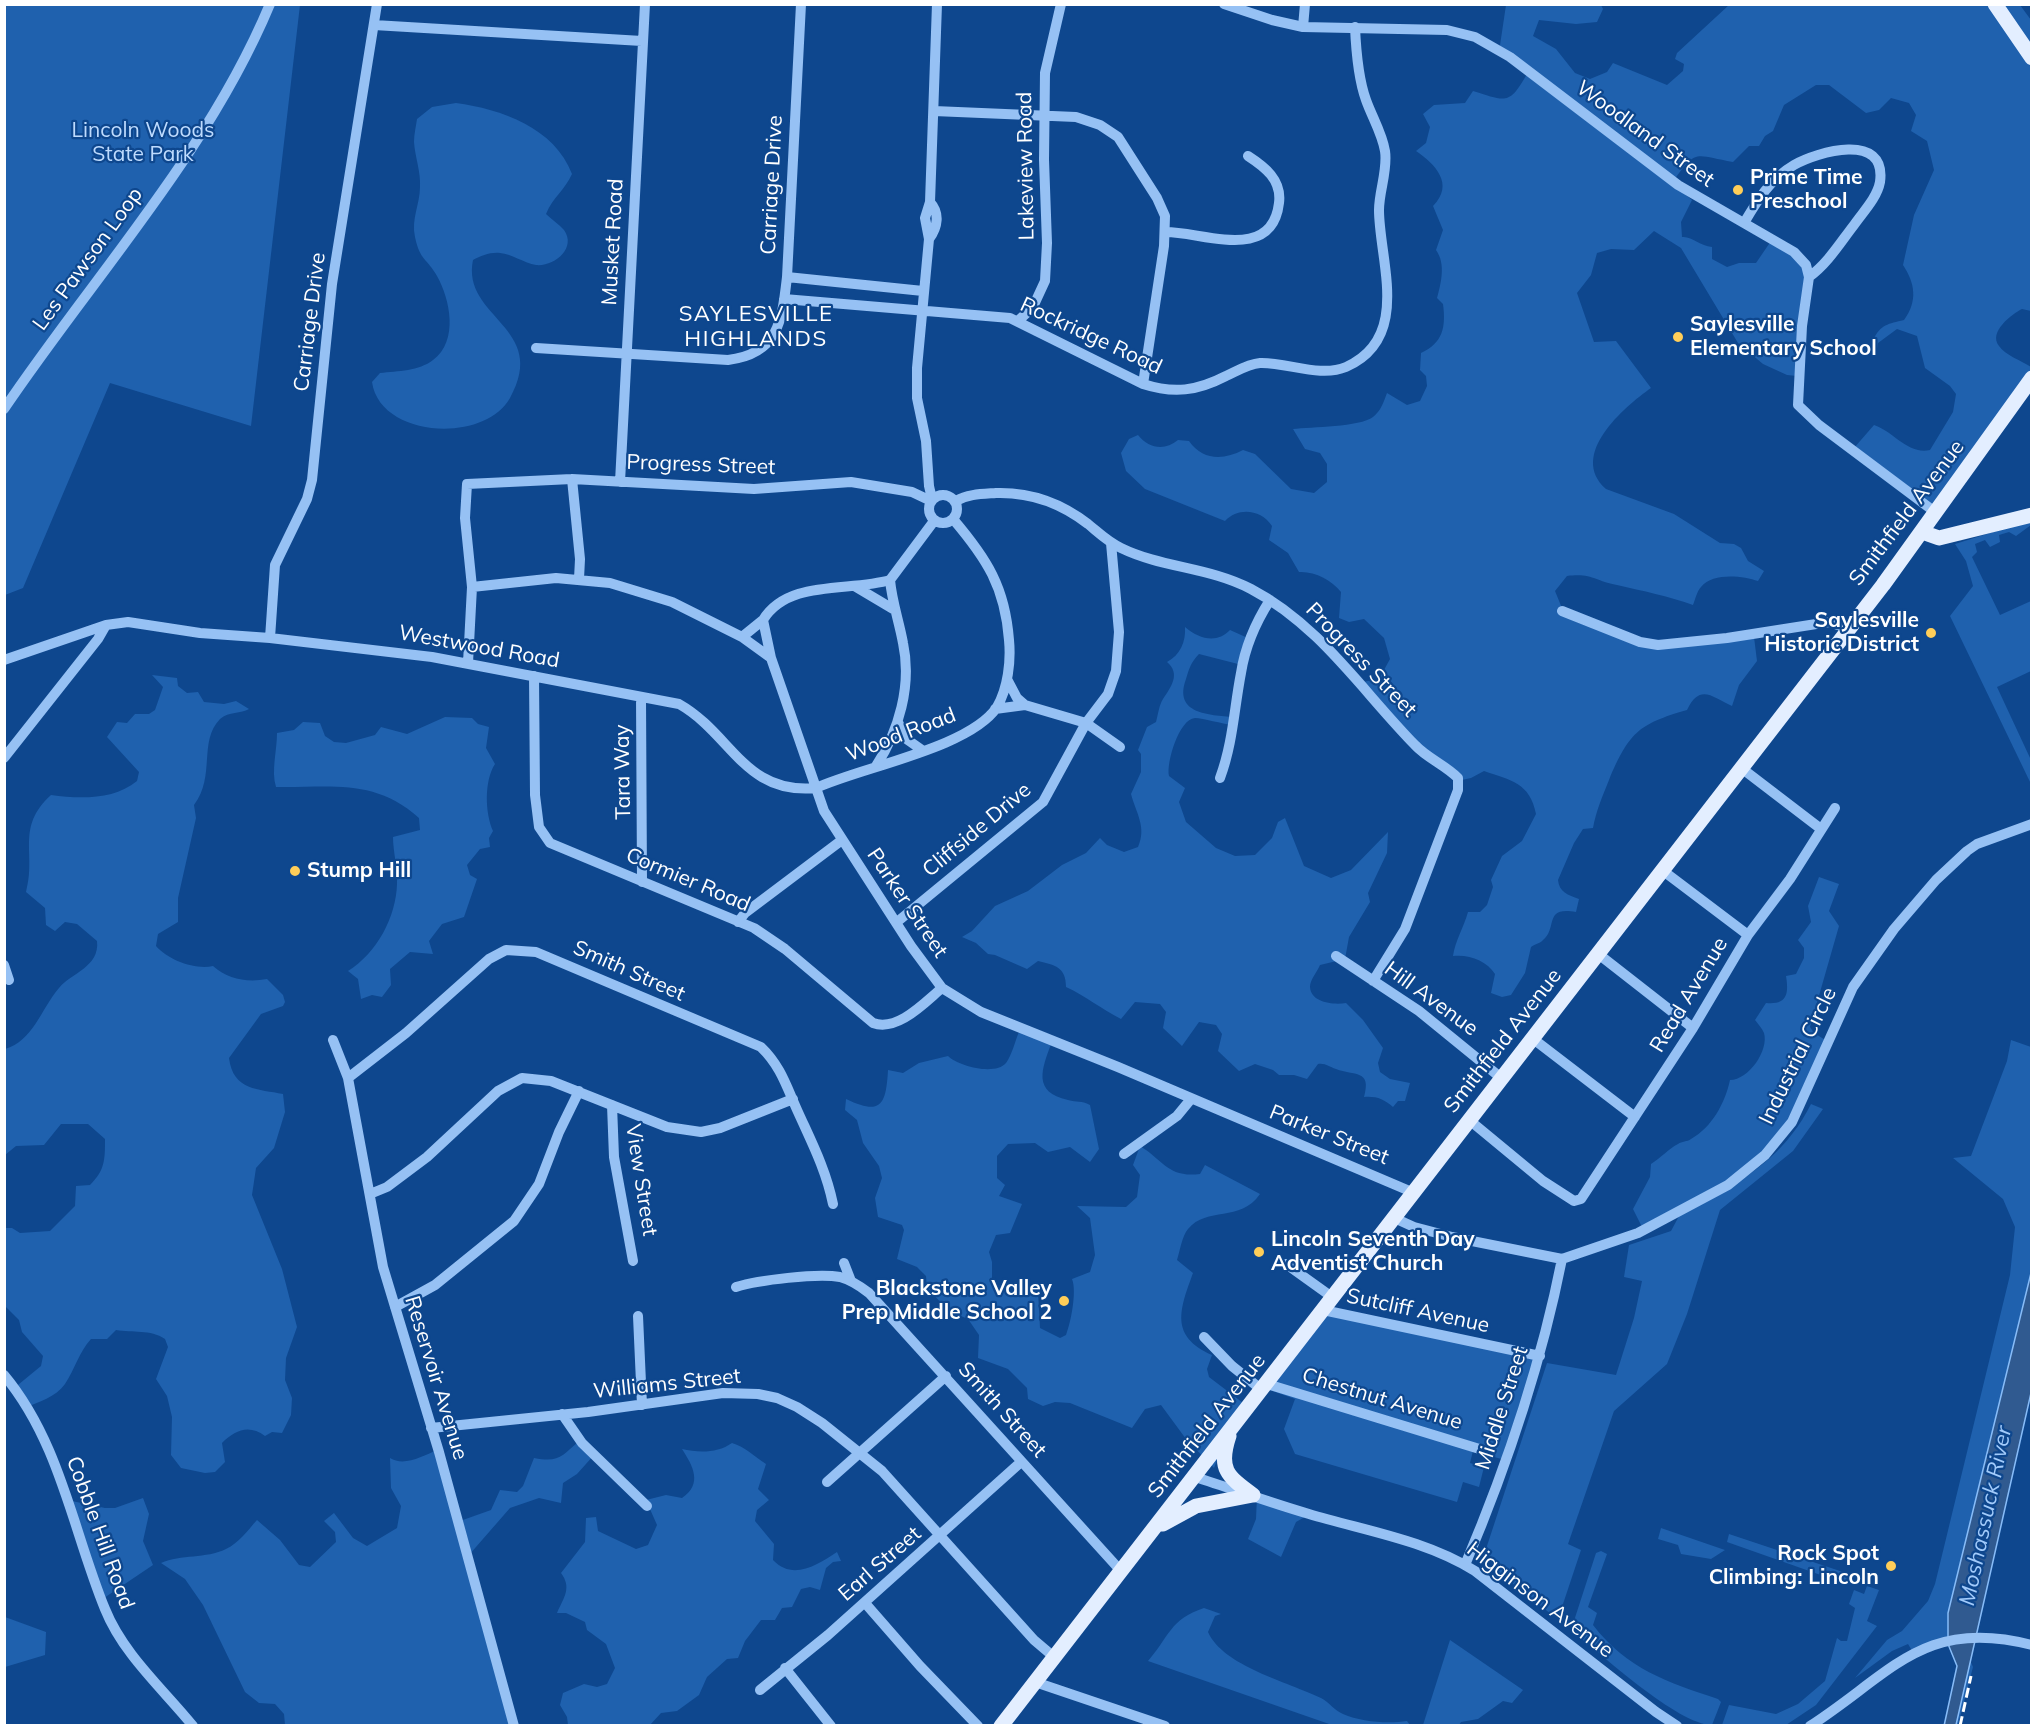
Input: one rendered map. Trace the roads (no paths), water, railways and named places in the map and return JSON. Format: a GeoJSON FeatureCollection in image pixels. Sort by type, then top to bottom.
{"type":"FeatureCollection","features":[{"type":"Feature","properties":{"kind":"main road"},"geometry":{"type":"LineString","coordinates":[[1995,4],[2031,58]]}},
{"type":"Feature","properties":{"kind":"main road","name":"Smithfield Avenue"},"geometry":{"type":"LineString","coordinates":[[1001,1725],[1195,1477],[1392,1217],[1922,532],[2031,378]]}},
{"type":"Feature","properties":{"kind":"main road"},"geometry":{"type":"LineString","coordinates":[[1922,532],[1939,538],[2031,515]]}},
{"type":"Feature","properties":{"kind":"main road"},"geometry":{"type":"LineString","coordinates":[[1232,1428],[1225,1451],[1225,1470],[1237,1484],[1252,1495]]}},
{"type":"Feature","properties":{"kind":"main road"},"geometry":{"type":"LineString","coordinates":[[1151,1532],[1196,1506],[1252,1495]]}},
{"type":"Feature","properties":{"kind":"street","name":"Les Pawson Loop"},"geometry":{"type":"LineString","coordinates":[[4,409],[117,256],[201,132],[249,51],[270,4]]}},
{"type":"Feature","properties":{"kind":"street","name":"Carriage Drive"},"geometry":{"type":"LineString","coordinates":[[270,638],[275,565],[307,499],[312,480],[332,284],[378,4]]}},
{"type":"Feature","properties":{"kind":"street","name":"Musket Road"},"geometry":{"type":"LineString","coordinates":[[620,482],[645,4]]}},
{"type":"Feature","properties":{"kind":"street","name":"Carriage Drive"},"geometry":{"type":"LineString","coordinates":[[536,348],[728,360],[752,355],[762,349],[774,336],[782,317],[787,277],[801,4]]}},
{"type":"Feature","properties":{"kind":"street"},"geometry":{"type":"LineString","coordinates":[[934,521],[929,511],[932,500],[929,486],[927,441],[917,398],[923,291],[929,239],[925,218],[930,202],[937,4]]}},
{"type":"Feature","properties":{"kind":"street","name":"Lakeview Road"},"geometry":{"type":"LineString","coordinates":[[1019,320],[1036,303],[1046,273],[1043,114],[1047,57],[1061,4]]}},
{"type":"Feature","properties":{"kind":"street","name":"Woodland Street"},"geometry":{"type":"LineString","coordinates":[[1224,4],[1272,20],[1303,27],[1447,30],[1466,33],[1486,42],[1510,57],[1678,185],[1794,252],[1806,265],[1809,277]]}},
{"type":"Feature","properties":{"kind":"street"},"geometry":{"type":"LineString","coordinates":[[1303,27],[1305,4]]}},
{"type":"Feature","properties":{"kind":"street"},"geometry":{"type":"LineString","coordinates":[[374,25],[642,41]]}},
{"type":"Feature","properties":{"kind":"street","name":"Rockridge Road"},"geometry":{"type":"LineString","coordinates":[[784,299],[1019,320],[1143,384],[1176,392],[1195,389],[1246,366],[1262,363],[1333,370],[1356,360],[1366,354],[1384,322],[1389,279],[1379,212],[1386,155],[1380,133],[1365,97],[1355,27]]}},
{"type":"Feature","properties":{"kind":"street"},"geometry":{"type":"LineString","coordinates":[[934,111],[1043,114],[1088,120],[1118,137],[1163,209],[1166,232],[1148,369],[1143,384]]}},
{"type":"Feature","properties":{"kind":"street"},"geometry":{"type":"LineString","coordinates":[[1744,224],[1765,190],[1793,166],[1838,150],[1853,148],[1867,153],[1878,165],[1880,172],[1875,194],[1827,261],[1809,277],[1802,326],[1798,405],[1819,425],[1935,512]]}},
{"type":"Feature","properties":{"kind":"street"},"geometry":{"type":"LineString","coordinates":[[1166,232],[1244,241],[1266,231],[1279,206],[1280,192],[1268,171],[1248,156]]}},
{"type":"Feature","properties":{"kind":"street"},"geometry":{"type":"LineString","coordinates":[[787,277],[923,291]]}},
{"type":"Feature","properties":{"kind":"street"},"geometry":{"type":"LineString","coordinates":[[572,479],[580,559],[579,579]]}},
{"type":"Feature","properties":{"kind":"street","name":"Progress Street"},"geometry":{"type":"LineString","coordinates":[[472,586],[465,518],[467,484],[572,479],[754,489],[858,482],[912,492],[932,500]]}},
{"type":"Feature","properties":{"kind":"street","name":"Progress Street"},"geometry":{"type":"LineString","coordinates":[[956,501],[964,496],[992,493],[1039,497],[1061,507],[1111,543],[1141,556],[1222,576],[1269,600],[1309,630],[1352,673],[1416,746],[1458,778],[1458,790],[1405,929],[1373,981]]}},
{"type":"Feature","properties":{"kind":"street"},"geometry":{"type":"LineString","coordinates":[[932,500],[939,495],[949,495],[956,501],[957,510],[953,519],[946,523],[934,521]]}},
{"type":"Feature","properties":{"kind":"street"},"geometry":{"type":"LineString","coordinates":[[953,519],[990,566],[999,587],[1009,629],[1007,679],[995,709]]}},
{"type":"Feature","properties":{"kind":"street"},"geometry":{"type":"LineString","coordinates":[[742,637],[763,620],[776,603],[798,594],[856,587],[890,580],[934,521]]}},
{"type":"Feature","properties":{"kind":"street","name":"Cliffside Drive"},"geometry":{"type":"LineString","coordinates":[[897,922],[1043,802],[1086,723],[1108,694],[1116,671],[1119,618],[1111,543]]}},
{"type":"Feature","properties":{"kind":"street"},"geometry":{"type":"LineString","coordinates":[[468,663],[472,586],[556,578],[610,583],[648,593],[672,602],[742,637],[771,658]]}},
{"type":"Feature","properties":{"kind":"street"},"geometry":{"type":"LineString","coordinates":[[876,766],[898,722],[905,665],[904,646],[893,609],[890,580]]}},
{"type":"Feature","properties":{"kind":"street"},"geometry":{"type":"LineString","coordinates":[[856,587],[893,609]]}},
{"type":"Feature","properties":{"kind":"street"},"geometry":{"type":"LineString","coordinates":[[1220,778],[1232,743],[1241,671],[1252,635],[1269,600]]}},
{"type":"Feature","properties":{"kind":"street"},"geometry":{"type":"LineString","coordinates":[[1562,611],[1640,642],[1658,645],[1727,638],[1828,622],[1847,628]]}},
{"type":"Feature","properties":{"kind":"street","name":"Parker Street"},"geometry":{"type":"LineString","coordinates":[[763,620],[771,658],[824,811],[942,988],[981,1012],[1412,1192]]}},
{"type":"Feature","properties":{"kind":"street","name":"Westwood Road"},"geometry":{"type":"LineString","coordinates":[[4,660],[106,625],[128,622],[200,633],[270,638],[468,663],[667,701],[689,710],[745,766],[764,779],[794,789],[816,788]]}},
{"type":"Feature","properties":{"kind":"street"},"geometry":{"type":"LineString","coordinates":[[4,758],[98,639],[106,625]]}},
{"type":"Feature","properties":{"kind":"street","name":"Cormier Road"},"geometry":{"type":"LineString","coordinates":[[534,676],[536,795],[542,833],[550,843],[766,936],[865,1018],[881,1026],[901,1020],[942,988]]}},
{"type":"Feature","properties":{"kind":"street"},"geometry":{"type":"LineString","coordinates":[[1007,679],[1017,698],[1025,705]]}},
{"type":"Feature","properties":{"kind":"street","name":"Tara Way"},"geometry":{"type":"LineString","coordinates":[[641,697],[642,882]]}},
{"type":"Feature","properties":{"kind":"street","name":"Wood Road"},"geometry":{"type":"LineString","coordinates":[[816,788],[960,735],[995,709],[1025,705],[1086,723],[1120,747]]}},
{"type":"Feature","properties":{"kind":"street"},"geometry":{"type":"LineString","coordinates":[[898,722],[905,738],[922,750]]}},
{"type":"Feature","properties":{"kind":"street"},"geometry":{"type":"LineString","coordinates":[[1740,767],[1821,829]]}},
{"type":"Feature","properties":{"kind":"street","name":"Read Avenue"},"geometry":{"type":"LineString","coordinates":[[1468,1119],[1543,1181],[1576,1202],[1581,1199],[1693,1028],[1748,935],[1790,879],[1835,808]]}},
{"type":"Feature","properties":{"kind":"street","name":"Industrial Circle"},"geometry":{"type":"LineString","coordinates":[[1562,1259],[1612,1244],[1686,1209],[1728,1185],[1765,1155],[1792,1122],[1853,987],[1894,930],[1936,880],[1967,851],[1977,844],[2031,824]]}},
{"type":"Feature","properties":{"kind":"street"},"geometry":{"type":"LineString","coordinates":[[738,922],[745,913],[842,840]]}},
{"type":"Feature","properties":{"kind":"street"},"geometry":{"type":"LineString","coordinates":[[1662,870],[1748,935]]}},
{"type":"Feature","properties":{"kind":"street","name":"Smith Street"},"geometry":{"type":"LineString","coordinates":[[348,1078],[406,1033],[489,959],[506,950],[523,949],[550,957],[761,1047],[777,1065],[793,1099],[824,1167],[833,1204]]}},
{"type":"Feature","properties":{"kind":"street"},"geometry":{"type":"LineString","coordinates":[[1597,954],[1693,1028]]}},
{"type":"Feature","properties":{"kind":"street","name":"Hill Avenue"},"geometry":{"type":"LineString","coordinates":[[1336,956],[1419,1011],[1500,1077]]}},
{"type":"Feature","properties":{"kind":"street"},"geometry":{"type":"LineString","coordinates":[[4,965],[9,980]]}},
{"type":"Feature","properties":{"kind":"street"},"geometry":{"type":"LineString","coordinates":[[1532,1038],[1635,1117]]}},
{"type":"Feature","properties":{"kind":"street","name":"Reservoir Avenue"},"geometry":{"type":"LineString","coordinates":[[333,1040],[348,1078],[383,1267],[431,1428],[514,1725]]}},
{"type":"Feature","properties":{"kind":"street"},"geometry":{"type":"LineString","coordinates":[[370,1194],[387,1187],[427,1156],[498,1091],[518,1079],[538,1078],[579,1091],[667,1127],[701,1132],[720,1128],[793,1099]]}},
{"type":"Feature","properties":{"kind":"street"},"geometry":{"type":"LineString","coordinates":[[395,1307],[435,1285],[514,1221],[539,1184],[559,1132],[579,1091]]}},
{"type":"Feature","properties":{"kind":"street"},"geometry":{"type":"LineString","coordinates":[[1124,1154],[1177,1116],[1191,1099]]}},
{"type":"Feature","properties":{"kind":"street","name":"View Street"},"geometry":{"type":"LineString","coordinates":[[612,1105],[614,1156],[633,1261]]}},
{"type":"Feature","properties":{"kind":"street"},"geometry":{"type":"LineString","coordinates":[[1392,1217],[1414,1227],[1452,1237],[1562,1259]]}},
{"type":"Feature","properties":{"kind":"street","name":"Middle Street"},"geometry":{"type":"LineString","coordinates":[[1465,1565],[1487,1515],[1540,1356],[1562,1259]]}},
{"type":"Feature","properties":{"kind":"street"},"geometry":{"type":"LineString","coordinates":[[736,1287],[752,1282],[818,1277],[850,1281],[844,1263]]}},
{"type":"Feature","properties":{"kind":"street"},"geometry":{"type":"LineString","coordinates":[[1286,1263],[1328,1303]]}},
{"type":"Feature","properties":{"kind":"street","name":"Smith Street"},"geometry":{"type":"LineString","coordinates":[[850,1281],[869,1293],[888,1310],[1021,1462],[1120,1570]]}},
{"type":"Feature","properties":{"kind":"street","name":"Sutcliff Avenue"},"geometry":{"type":"LineString","coordinates":[[1328,1303],[1540,1356]]}},
{"type":"Feature","properties":{"kind":"street"},"geometry":{"type":"LineString","coordinates":[[638,1316],[642,1405]]}},
{"type":"Feature","properties":{"kind":"street"},"geometry":{"type":"LineString","coordinates":[[1204,1337],[1232,1366],[1264,1387]]}},
{"type":"Feature","properties":{"kind":"street","name":"Cobble Hill Road"},"geometry":{"type":"LineString","coordinates":[[4,1375],[34,1417],[79,1532],[105,1610],[118,1635],[193,1725]]}},
{"type":"Feature","properties":{"kind":"street"},"geometry":{"type":"LineString","coordinates":[[827,1482],[946,1376]]}},
{"type":"Feature","properties":{"kind":"street","name":"Chestnut Avenue"},"geometry":{"type":"LineString","coordinates":[[1264,1387],[1486,1451]]}},
{"type":"Feature","properties":{"kind":"street","name":"Williams Street"},"geometry":{"type":"LineString","coordinates":[[431,1428],[723,1394],[758,1394],[777,1398],[806,1412],[861,1454],[899,1488],[1034,1640],[1054,1657]]}},
{"type":"Feature","properties":{"kind":"street"},"geometry":{"type":"LineString","coordinates":[[562,1414],[582,1443],[647,1506]]}},
{"type":"Feature","properties":{"kind":"street","name":"Earl Street"},"geometry":{"type":"LineString","coordinates":[[760,1690],[866,1603],[1021,1462]]}},
{"type":"Feature","properties":{"kind":"street","name":"Higginson Avenue"},"geometry":{"type":"LineString","coordinates":[[1195,1477],[1310,1514],[1412,1542],[1465,1565],[1656,1713],[1677,1725]]}},
{"type":"Feature","properties":{"kind":"street"},"geometry":{"type":"LineString","coordinates":[[866,1603],[920,1666],[978,1725]]}},
{"type":"Feature","properties":{"kind":"street"},"geometry":{"type":"LineString","coordinates":[[1810,1725],[1908,1656],[1948,1640],[1978,1637],[2006,1639],[2031,1646]]}},
{"type":"Feature","properties":{"kind":"street"},"geometry":{"type":"LineString","coordinates":[[785,1668],[831,1725]]}},
{"type":"Feature","properties":{"kind":"street"},"geometry":{"type":"LineString","coordinates":[[1035,1682],[1166,1725]]}},
{"type":"Feature","properties":{"kind":"water","name":"Moshassuck River"},"geometry":{"type":"Polygon","coordinates":[[[2031,1273],[2031,1393],[1956,1725],[1944,1726],[1957,1666],[1948,1644],[1948,1613],[2031,1273]]]}},
{"type":"Feature","properties":{"kind":"railway"},"geometry":{"type":"LineString","coordinates":[[1960,1726],[1971,1676]]}},
{"type":"Feature","properties":{"kind":"place","name":"Prime Time Preschool"},"geometry":{"type":"Point","coordinates":[1738,190]}},
{"type":"Feature","properties":{"kind":"place","name":"Saylesville Elementary School"},"geometry":{"type":"Point","coordinates":[1678,337]}},
{"type":"Feature","properties":{"kind":"place","name":"Saylesville Historic District"},"geometry":{"type":"Point","coordinates":[1931,633]}},
{"type":"Feature","properties":{"kind":"place","name":"Stump Hill"},"geometry":{"type":"Point","coordinates":[295,871]}},
{"type":"Feature","properties":{"kind":"place","name":"Lincoln Seventh Day Adventist Church"},"geometry":{"type":"Point","coordinates":[1259,1252]}},
{"type":"Feature","properties":{"kind":"place","name":"Blackstone Valley Prep Middle School 2"},"geometry":{"type":"Point","coordinates":[1064,1301]}},
{"type":"Feature","properties":{"kind":"place","name":"Rock Spot Climbing: Lincoln"},"geometry":{"type":"Point","coordinates":[1891,1566]}},
{"type":"Feature","properties":{"kind":"district","name":"SAYLESVILLE HIGHLANDS"},"geometry":{"type":"Point","coordinates":[756,326]}},
{"type":"Feature","properties":{"kind":"park label","name":"Lincoln Woods State Park"},"geometry":{"type":"Point","coordinates":[143,143]}}]}
